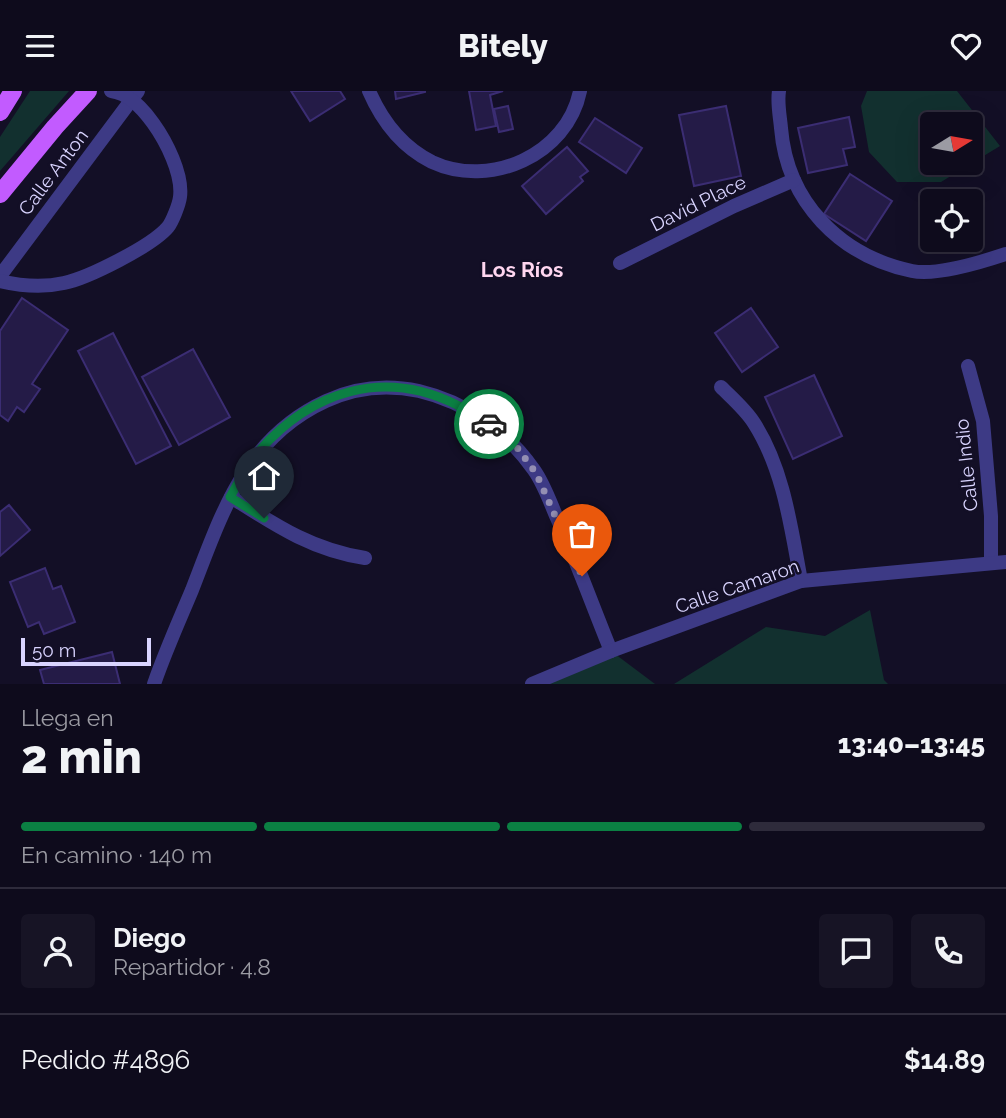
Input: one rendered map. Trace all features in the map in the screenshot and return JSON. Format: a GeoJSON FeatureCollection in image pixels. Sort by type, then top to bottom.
{"type":"FeatureCollection","features":[{"type":"Feature","properties":{"kind":"main road"},"geometry":{"type":"LineString","coordinates":[[0,111],[13,91]]}},
{"type":"Feature","properties":{"kind":"main road"},"geometry":{"type":"LineString","coordinates":[[0,194],[83,96]]}},
{"type":"Feature","properties":{"kind":"street"},"geometry":{"type":"LineString","coordinates":[[0,281],[27,287],[65,283],[140,250],[169,227],[180,198],[175,163],[161,134],[134,95],[109,91],[83,96]]}},
{"type":"Feature","properties":{"kind":"street"},"geometry":{"type":"LineString","coordinates":[[369,91],[381,117],[402,142],[446,167],[476,171],[511,165],[545,149],[568,122],[580,91]]}},
{"type":"Feature","properties":{"kind":"street"},"geometry":{"type":"LineString","coordinates":[[779,91],[783,150],[799,193],[830,233],[867,256],[914,271],[967,267],[1006,254]]}},
{"type":"Feature","properties":{"kind":"street","name":"Calle Anton"},"geometry":{"type":"LineString","coordinates":[[0,276],[134,95]]}},
{"type":"Feature","properties":{"kind":"street","name":"David Place"},"geometry":{"type":"LineString","coordinates":[[620,263],[734,206],[794,180]]}},
{"type":"Feature","properties":{"kind":"street","name":"Calle Indio"},"geometry":{"type":"LineString","coordinates":[[968,366],[983,421],[991,516],[999,562]]}},
{"type":"Feature","properties":{"kind":"street"},"geometry":{"type":"LineString","coordinates":[[154,684],[230,497],[257,453],[280,429],[309,409],[338,395],[369,386],[402,387],[438,395],[481,417],[516,446],[536,473],[573,552],[611,651]]}},
{"type":"Feature","properties":{"kind":"street"},"geometry":{"type":"LineString","coordinates":[[721,387],[753,421],[771,455],[788,511],[801,581]]}},
{"type":"Feature","properties":{"kind":"street"},"geometry":{"type":"LineString","coordinates":[[230,497],[281,529],[335,553],[365,558]]}},
{"type":"Feature","properties":{"kind":"street","name":"Calle Camaron"},"geometry":{"type":"LineString","coordinates":[[532,684],[611,651],[801,581],[999,562]]}},
{"type":"Feature","properties":{"kind":"green space"},"geometry":{"type":"Polygon","coordinates":[[[30,91],[69,91],[0,171],[0,137],[30,91]]]}},
{"type":"Feature","properties":{"kind":"green space"},"geometry":{"type":"Polygon","coordinates":[[[867,91],[957,91],[973,112],[920,112],[920,175],[952,175],[941,182],[897,182],[869,152],[861,106],[867,91]]]}},
{"type":"Feature","properties":{"kind":"green space"},"geometry":{"type":"Polygon","coordinates":[[[984,126],[1000,146],[984,156],[984,126]]]}},
{"type":"Feature","properties":{"kind":"green space"},"geometry":{"type":"Polygon","coordinates":[[[870,610],[884,680],[888,684],[674,684],[766,627],[825,636],[870,610]]]}},
{"type":"Feature","properties":{"kind":"green space"},"geometry":{"type":"Polygon","coordinates":[[[611,651],[655,684],[549,684],[611,651]]]}},
{"type":"Feature","properties":{"kind":"building"},"geometry":{"type":"Polygon","coordinates":[[[291,91],[340,91],[345,99],[310,121],[291,91]]]}},
{"type":"Feature","properties":{"kind":"building"},"geometry":{"type":"Polygon","coordinates":[[[395,91],[425,91],[425,92],[396,99],[395,91]]]}},
{"type":"Feature","properties":{"kind":"building"},"geometry":{"type":"Polygon","coordinates":[[[469,91],[503,91],[490,95],[496,126],[476,130],[469,91]]]}},
{"type":"Feature","properties":{"kind":"building"},"geometry":{"type":"Polygon","coordinates":[[[508,106],[513,129],[499,132],[494,109],[508,106]]]}},
{"type":"Feature","properties":{"kind":"building"},"geometry":{"type":"Polygon","coordinates":[[[726,106],[741,176],[694,186],[679,115],[726,106]]]}},
{"type":"Feature","properties":{"kind":"building"},"geometry":{"type":"Polygon","coordinates":[[[849,117],[855,147],[843,149],[847,165],[808,173],[798,128],[849,117]]]}},
{"type":"Feature","properties":{"kind":"building"},"geometry":{"type":"Polygon","coordinates":[[[595,118],[642,148],[626,173],[579,142],[595,118]]]}},
{"type":"Feature","properties":{"kind":"building"},"geometry":{"type":"Polygon","coordinates":[[[567,147],[588,171],[580,177],[583,181],[546,214],[522,186],[567,147]]]}},
{"type":"Feature","properties":{"kind":"building"},"geometry":{"type":"Polygon","coordinates":[[[850,174],[892,201],[866,241],[824,214],[850,174]]]}},
{"type":"Feature","properties":{"kind":"building"},"geometry":{"type":"Polygon","coordinates":[[[22,298],[68,330],[32,384],[40,389],[24,412],[17,407],[8,421],[0,415],[0,331],[22,298]]]}},
{"type":"Feature","properties":{"kind":"building"},"geometry":{"type":"Polygon","coordinates":[[[751,308],[778,347],[742,372],[715,333],[751,308]]]}},
{"type":"Feature","properties":{"kind":"building"},"geometry":{"type":"Polygon","coordinates":[[[113,333],[171,446],[136,464],[78,351],[113,333]]]}},
{"type":"Feature","properties":{"kind":"building"},"geometry":{"type":"Polygon","coordinates":[[[193,349],[230,417],[179,445],[142,377],[193,349]]]}},
{"type":"Feature","properties":{"kind":"building"},"geometry":{"type":"Polygon","coordinates":[[[814,375],[842,436],[793,459],[765,397],[814,375]]]}},
{"type":"Feature","properties":{"kind":"building"},"geometry":{"type":"Polygon","coordinates":[[[9,505],[30,530],[0,556],[0,512],[9,505]]]}},
{"type":"Feature","properties":{"kind":"building"},"geometry":{"type":"Polygon","coordinates":[[[45,568],[53,589],[61,586],[75,622],[44,634],[39,622],[28,627],[10,582],[45,568]]]}},
{"type":"Feature","properties":{"kind":"building"},"geometry":{"type":"Polygon","coordinates":[[[112,652],[120,684],[44,684],[40,670],[112,652]]]}},
{"type":"Feature","properties":{"kind":"way so far"},"geometry":{"type":"LineString","coordinates":[[489,424],[516,446],[536,473],[582,576]]}},
{"type":"Feature","properties":{"kind":"district","name":"Los Ríos"},"geometry":{"type":"Point","coordinates":[522,270]}},
{"type":"Feature","properties":{"kind":"route"},"geometry":{"type":"LineString","coordinates":[[264,518],[230,497],[257,453],[280,429],[309,409],[338,395],[369,386],[402,387],[438,395],[481,417],[489,424]]}}]}
